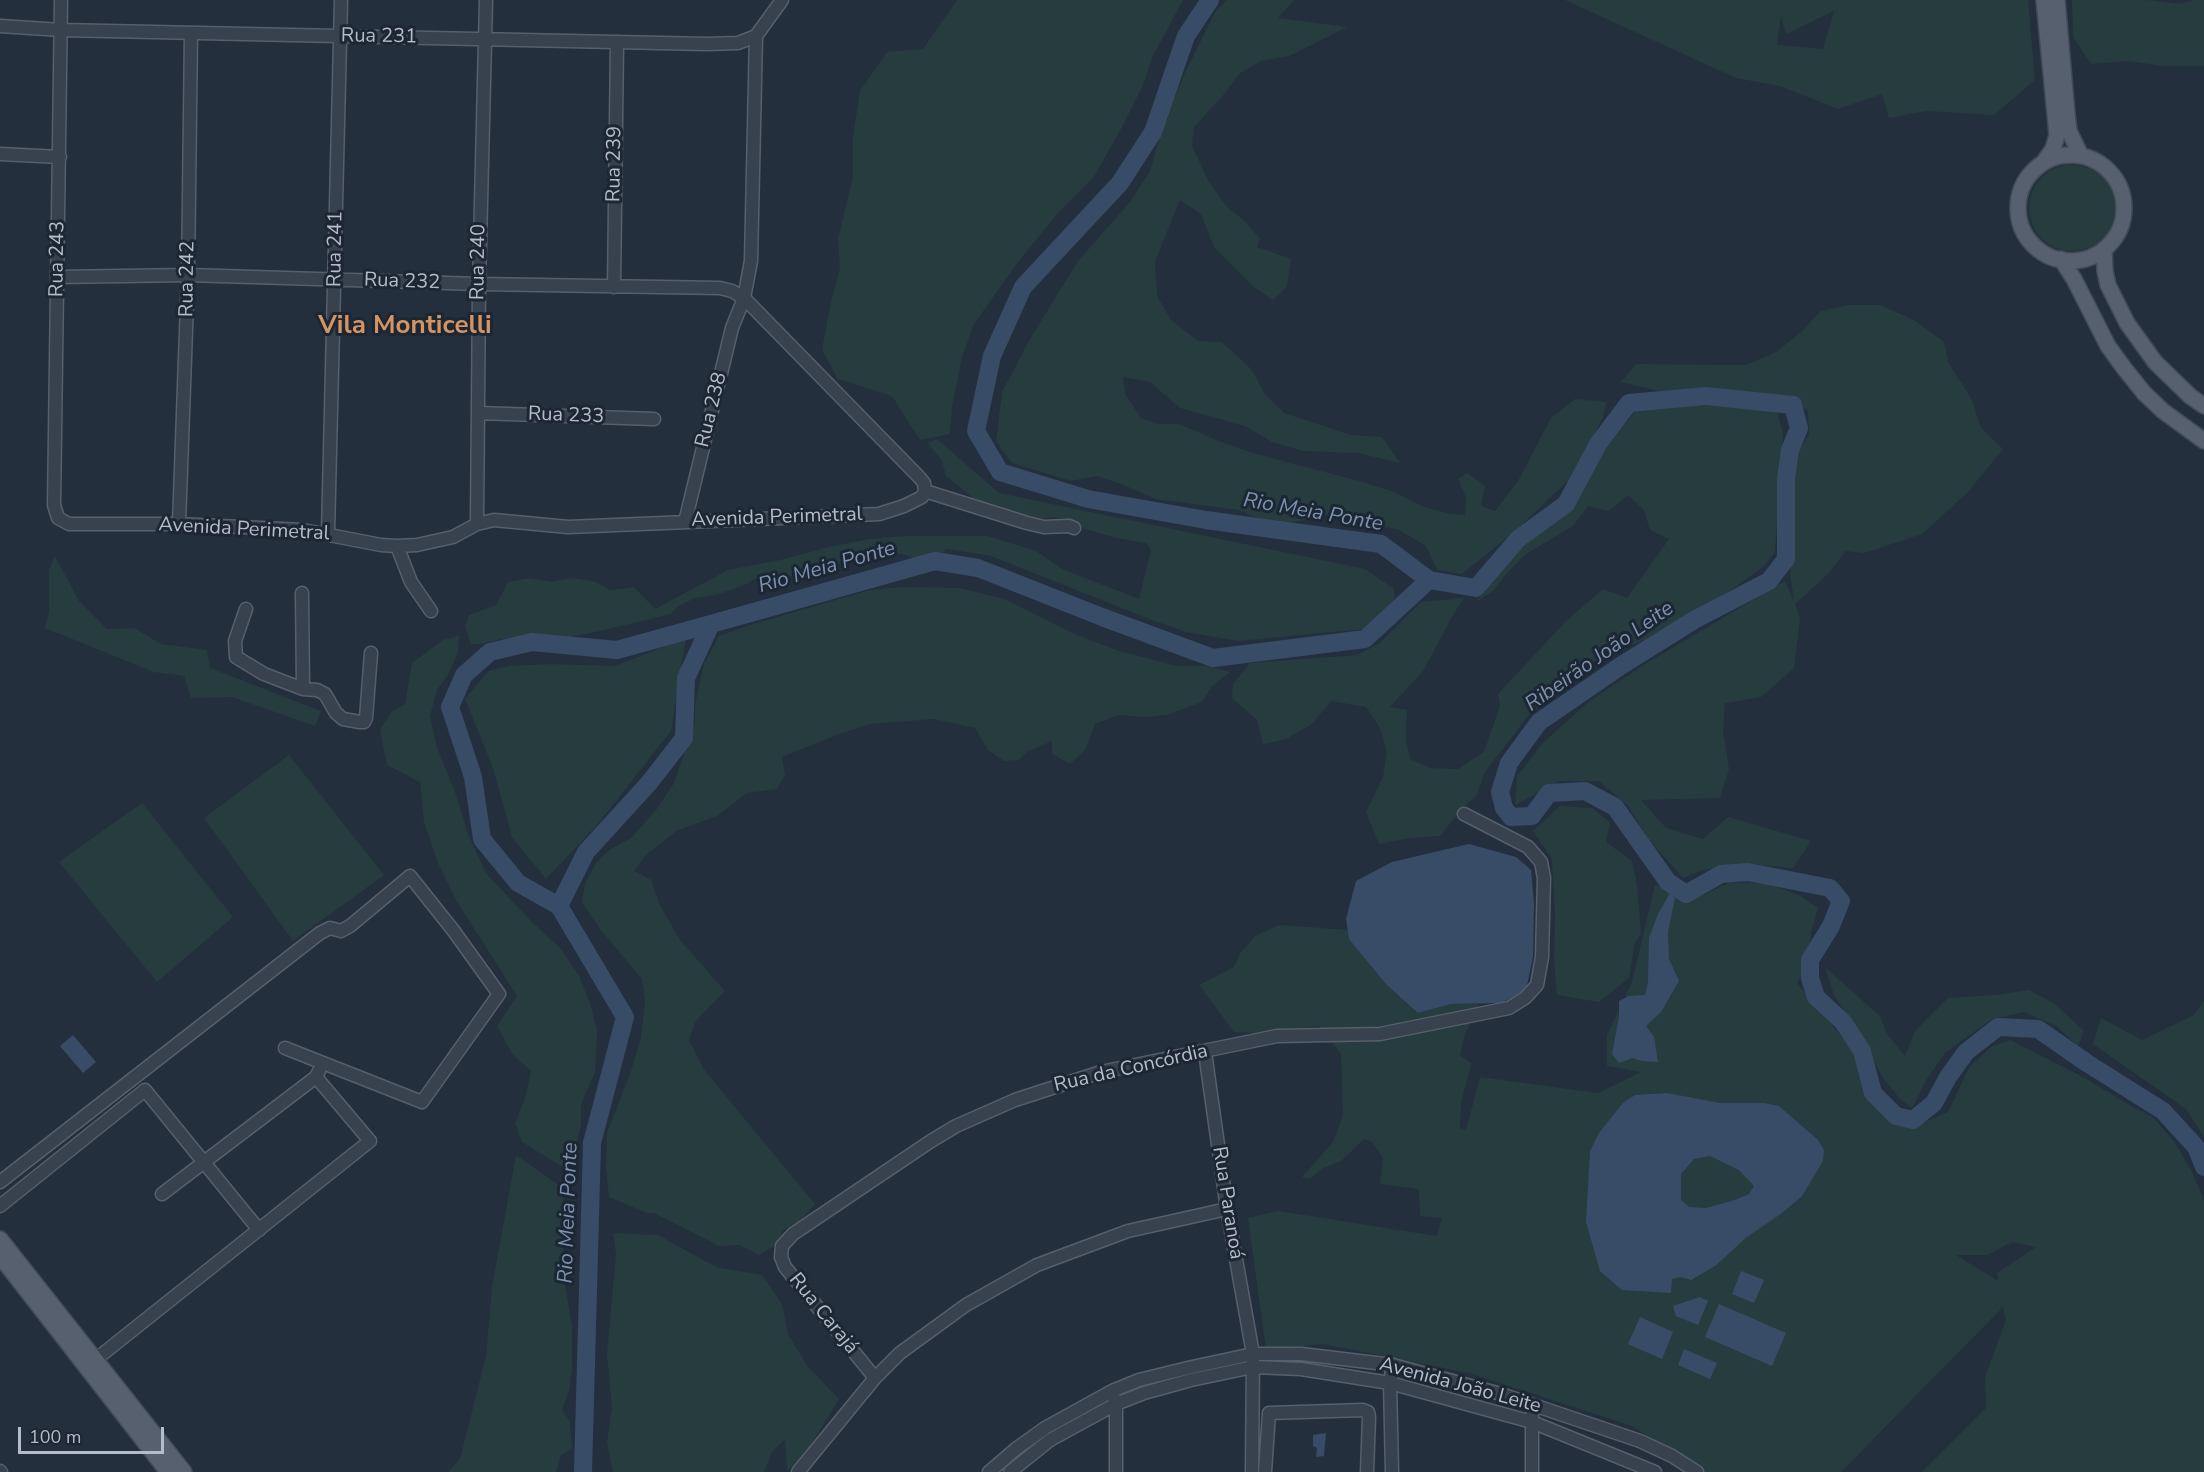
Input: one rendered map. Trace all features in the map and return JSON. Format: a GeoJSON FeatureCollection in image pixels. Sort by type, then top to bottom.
{"type":"FeatureCollection","features":[{"type":"Feature","properties":{"kind":"main road"},"geometry":{"type":"LineString","coordinates":[[2043,163],[2061,156],[2080,156],[2093,159],[2114,176],[2121,188],[2124,201],[2122,221],[2114,239],[2104,249],[2079,260],[2061,260],[2039,250],[2029,239],[2022,226],[2019,213],[2024,184],[2053,149],[2057,135],[2044,0]]}},
{"type":"Feature","properties":{"kind":"main road"},"geometry":{"type":"LineString","coordinates":[[2056,0],[2069,131],[2080,156]]}},
{"type":"Feature","properties":{"kind":"main road"},"geometry":{"type":"LineString","coordinates":[[2104,249],[2108,285],[2127,322],[2155,362],[2190,396],[2204,406]]}},
{"type":"Feature","properties":{"kind":"main road"},"geometry":{"type":"LineString","coordinates":[[2061,260],[2074,279],[2108,346],[2124,368],[2144,393],[2163,411],[2204,441]]}},
{"type":"Feature","properties":{"kind":"main road"},"geometry":{"type":"LineString","coordinates":[[0,1239],[4,1258],[176,1471]]}},
{"type":"Feature","properties":{"kind":"main road"},"geometry":{"type":"LineString","coordinates":[[4,1258],[95,1360],[176,1471]]}},
{"type":"Feature","properties":{"kind":"street","name":"Rua 243"},"geometry":{"type":"LineString","coordinates":[[58,518],[54,505],[61,0]]}},
{"type":"Feature","properties":{"kind":"street","name":"Rua 241"},"geometry":{"type":"LineString","coordinates":[[328,533],[336,280],[341,0]]}},
{"type":"Feature","properties":{"kind":"street","name":"Rua 240"},"geometry":{"type":"LineString","coordinates":[[477,524],[479,284],[486,0]]}},
{"type":"Feature","properties":{"kind":"street"},"geometry":{"type":"LineString","coordinates":[[782,0],[756,36],[751,261],[744,298],[924,483],[925,491],[1027,523],[1044,527],[1069,526],[1074,528]]}},
{"type":"Feature","properties":{"kind":"street","name":"Rua 231"},"geometry":{"type":"LineString","coordinates":[[0,26],[61,30],[707,44],[738,43],[756,36]]}},
{"type":"Feature","properties":{"kind":"street","name":"Rua 242"},"geometry":{"type":"LineString","coordinates":[[179,524],[188,275],[197,115],[191,33]]}},
{"type":"Feature","properties":{"kind":"street","name":"Rua 239"},"geometry":{"type":"LineString","coordinates":[[614,287],[617,42]]}},
{"type":"Feature","properties":{"kind":"street"},"geometry":{"type":"LineString","coordinates":[[0,154],[60,157]]}},
{"type":"Feature","properties":{"kind":"street","name":"Rua 232"},"geometry":{"type":"LineString","coordinates":[[57,277],[188,275],[479,284],[720,288],[732,291],[744,298]]}},
{"type":"Feature","properties":{"kind":"street","name":"Rua 238"},"geometry":{"type":"LineString","coordinates":[[685,522],[732,328],[744,298]]}},
{"type":"Feature","properties":{"kind":"street","name":"Rua 233"},"geometry":{"type":"LineString","coordinates":[[477,413],[654,418]]}},
{"type":"Feature","properties":{"kind":"street","name":"Avenida Perimetral"},"geometry":{"type":"LineString","coordinates":[[58,518],[69,524],[179,524],[303,530],[397,546],[417,545],[453,537],[477,524],[494,520],[568,527],[879,514],[904,506],[922,497],[925,491]]}},
{"type":"Feature","properties":{"kind":"street"},"geometry":{"type":"LineString","coordinates":[[397,546],[411,582],[431,610]]}},
{"type":"Feature","properties":{"kind":"street"},"geometry":{"type":"LineString","coordinates":[[302,593],[303,689]]}},
{"type":"Feature","properties":{"kind":"street"},"geometry":{"type":"LineString","coordinates":[[246,609],[234,641],[236,657],[264,674],[303,689],[312,688],[324,694],[336,713],[343,719],[364,722],[371,653]]}},
{"type":"Feature","properties":{"kind":"street","name":"Rua da Concórdia"},"geometry":{"type":"LineString","coordinates":[[782,1246],[793,1234],[956,1126],[1015,1100],[1101,1072],[1277,1036],[1380,1034],[1509,1008],[1525,998],[1537,984],[1542,957],[1544,878],[1541,862],[1528,847],[1464,814]]}},
{"type":"Feature","properties":{"kind":"street"},"geometry":{"type":"LineString","coordinates":[[0,1182],[320,933],[330,928],[341,931],[350,926],[410,876],[453,930],[499,994],[422,1102],[285,1048]]}},
{"type":"Feature","properties":{"kind":"street","name":"Rua Paranoá"},"geometry":{"type":"LineString","coordinates":[[1205,1052],[1227,1209],[1253,1361],[1252,1472]]}},
{"type":"Feature","properties":{"kind":"street"},"geometry":{"type":"LineString","coordinates":[[162,1194],[316,1077],[323,1062]]}},
{"type":"Feature","properties":{"kind":"street"},"geometry":{"type":"LineString","coordinates":[[95,1360],[369,1141],[316,1077]]}},
{"type":"Feature","properties":{"kind":"street"},"geometry":{"type":"LineString","coordinates":[[0,1206],[145,1090],[259,1230]]}},
{"type":"Feature","properties":{"kind":"street"},"geometry":{"type":"LineString","coordinates":[[798,1472],[876,1378],[900,1353],[966,1305],[1037,1265],[1128,1231],[1227,1209]]}},
{"type":"Feature","properties":{"kind":"street","name":"Rua Carajá"},"geometry":{"type":"LineString","coordinates":[[782,1246],[781,1257],[785,1267],[876,1378]]}},
{"type":"Feature","properties":{"kind":"street","name":"Avenida João Leite"},"geometry":{"type":"LineString","coordinates":[[989,1472],[1045,1428],[1112,1391],[1150,1378],[1301,1354],[1393,1365],[1501,1394],[1640,1441],[1672,1456],[1697,1472]]}},
{"type":"Feature","properties":{"kind":"street","name":"Avenida João Leite"},"geometry":{"type":"LineString","coordinates":[[1010,1472],[1050,1440],[1116,1404],[1144,1393],[1253,1361],[1390,1383],[1497,1412],[1532,1422],[1655,1472]]}},
{"type":"Feature","properties":{"kind":"street"},"geometry":{"type":"LineString","coordinates":[[1392,1472],[1390,1383],[1393,1365]]}},
{"type":"Feature","properties":{"kind":"street"},"geometry":{"type":"LineString","coordinates":[[1112,1391],[1116,1404],[1116,1472]]}},
{"type":"Feature","properties":{"kind":"street"},"geometry":{"type":"LineString","coordinates":[[1497,1412],[1501,1394]]}},
{"type":"Feature","properties":{"kind":"street"},"geometry":{"type":"LineString","coordinates":[[1532,1472],[1533,1404]]}},
{"type":"Feature","properties":{"kind":"street"},"geometry":{"type":"LineString","coordinates":[[1265,1472],[1268,1416],[1272,1412],[1363,1410],[1368,1412],[1369,1417],[1367,1472]]}},
{"type":"Feature","properties":{"kind":"street"},"geometry":{"type":"LineString","coordinates":[[1252,1455],[1258,1456],[1266,1446]]}},
{"type":"Feature","properties":{"kind":"green space"},"geometry":{"type":"Polygon","coordinates":[[[957,0],[1183,0],[1153,56],[1143,85],[1121,129],[1093,178],[1059,212],[1018,262],[974,324],[962,357],[952,407],[950,434],[920,440],[892,396],[838,379],[822,350],[840,268],[838,239],[853,177],[853,136],[860,91],[887,52],[923,49],[957,0]]]}},
{"type":"Feature","properties":{"kind":"green space"},"geometry":{"type":"Polygon","coordinates":[[[1227,0],[1294,0],[1278,18],[1347,27],[1289,56],[1261,61],[1239,74],[1221,98],[1194,127],[1192,146],[1209,182],[1227,207],[1246,222],[1260,239],[1257,247],[1291,259],[1287,286],[1273,300],[1255,288],[1214,247],[1201,214],[1180,200],[1155,261],[1157,296],[1171,320],[1198,341],[1222,342],[1251,369],[1265,394],[1284,413],[1351,435],[1382,437],[1400,463],[1359,453],[1303,451],[1272,442],[1245,426],[1180,408],[1150,382],[1123,377],[1125,394],[1141,418],[1158,424],[1179,424],[1256,454],[1363,482],[1394,492],[1424,507],[1450,514],[1465,515],[1466,497],[1458,479],[1467,473],[1485,486],[1481,506],[1495,511],[1518,481],[1551,418],[1575,399],[1606,402],[1603,417],[1574,475],[1513,533],[1462,574],[1437,570],[1426,546],[1399,530],[1329,514],[1292,523],[1265,521],[1239,510],[1155,499],[1097,476],[1071,481],[1012,463],[996,441],[1002,392],[1030,339],[1078,261],[1130,202],[1150,171],[1163,126],[1183,77],[1215,12],[1227,0]]]}},
{"type":"Feature","properties":{"kind":"green space"},"geometry":{"type":"Polygon","coordinates":[[[1565,0],[2028,0],[2035,80],[1994,115],[1926,111],[1889,118],[1882,94],[1838,109],[1780,86],[1736,78],[1565,0]],[[1834,11],[1786,34],[1781,17],[1777,45],[1823,49],[1834,11]]]}},
{"type":"Feature","properties":{"kind":"green space"},"geometry":{"type":"Polygon","coordinates":[[[2072,0],[2147,0],[2180,4],[2204,0],[2204,66],[2164,66],[2127,61],[2091,64],[2073,37],[2072,0]]]}},
{"type":"Feature","properties":{"kind":"green space"},"geometry":{"type":"Polygon","coordinates":[[[2072,165],[2089,168],[2103,177],[2112,191],[2115,208],[2112,225],[2103,239],[2089,248],[2072,251],[2055,248],[2041,239],[2032,225],[2029,208],[2032,191],[2041,177],[2055,168],[2072,165]]]}},
{"type":"Feature","properties":{"kind":"green space"},"geometry":{"type":"Polygon","coordinates":[[[1850,305],[1880,305],[1914,320],[1944,342],[1948,362],[1971,398],[1981,428],[2003,449],[1968,492],[1922,534],[1864,553],[1846,551],[1827,575],[1795,604],[1800,618],[1794,668],[1761,697],[1725,703],[1723,731],[1729,769],[1720,798],[1641,800],[1666,828],[1703,839],[1728,817],[1811,841],[1793,868],[1749,864],[1703,870],[1683,878],[1649,840],[1628,806],[1599,781],[1560,781],[1515,805],[1517,776],[1542,744],[1586,704],[1642,666],[1785,581],[1794,601],[1790,572],[1794,544],[1791,517],[1792,485],[1797,454],[1809,434],[1808,411],[1794,400],[1765,393],[1691,389],[1659,391],[1621,382],[1636,364],[1746,365],[1776,352],[1801,332],[1821,311],[1850,305]]]}},
{"type":"Feature","properties":{"kind":"green space"},"geometry":{"type":"Polygon","coordinates":[[[1775,403],[1783,434],[1775,552],[1763,567],[1724,595],[1646,639],[1595,661],[1528,716],[1485,772],[1477,795],[1461,810],[1440,836],[1409,838],[1379,844],[1366,812],[1383,777],[1387,752],[1380,728],[1366,707],[1331,701],[1311,725],[1286,739],[1263,744],[1257,720],[1232,698],[1233,684],[1250,663],[1357,655],[1380,643],[1421,602],[1464,598],[1423,671],[1390,707],[1407,710],[1406,740],[1410,759],[1430,768],[1458,769],[1484,752],[1500,706],[1498,694],[1566,621],[1603,589],[1627,598],[1669,539],[1650,530],[1644,510],[1628,495],[1609,511],[1588,506],[1573,526],[1526,554],[1493,591],[1476,602],[1508,560],[1548,525],[1566,513],[1592,466],[1638,408],[1775,403]]]}},
{"type":"Feature","properties":{"kind":"green space"},"geometry":{"type":"Polygon","coordinates":[[[937,439],[999,493],[1365,569],[1394,589],[1395,611],[1364,629],[1239,641],[1186,632],[991,556],[946,549],[942,555],[925,564],[906,555],[888,552],[879,560],[857,563],[842,562],[835,566],[816,568],[789,577],[790,587],[777,590],[768,589],[767,579],[754,579],[747,584],[719,594],[695,598],[677,607],[671,614],[600,631],[569,637],[502,639],[471,644],[465,626],[469,615],[496,605],[508,582],[530,578],[552,582],[572,578],[593,581],[610,590],[634,587],[655,609],[728,570],[869,539],[905,536],[988,536],[1036,551],[1062,569],[1139,599],[1151,550],[1146,543],[1085,529],[1067,519],[1052,517],[1034,520],[986,509],[946,476],[942,461],[928,443],[937,439]]]}},
{"type":"Feature","properties":{"kind":"green space"},"geometry":{"type":"Polygon","coordinates":[[[55,556],[79,601],[107,629],[134,628],[161,644],[207,650],[210,668],[321,711],[315,726],[232,697],[191,698],[184,676],[154,672],[45,628],[49,612],[49,570],[55,556]]]}},
{"type":"Feature","properties":{"kind":"green space"},"geometry":{"type":"Polygon","coordinates":[[[903,587],[959,588],[1004,599],[1072,633],[1119,651],[1177,666],[1209,666],[1230,672],[1212,686],[1202,702],[1167,715],[1146,717],[1118,715],[1095,724],[1085,750],[1070,764],[1052,754],[1052,741],[1027,752],[1019,760],[1004,761],[988,750],[975,728],[934,719],[871,724],[842,733],[782,757],[785,775],[777,789],[747,793],[717,816],[676,831],[646,855],[634,871],[651,880],[660,905],[680,940],[725,991],[695,1022],[689,1040],[705,1071],[815,1204],[802,1219],[783,1230],[776,1245],[759,1255],[740,1245],[719,1246],[654,1213],[647,1213],[609,1197],[606,1168],[607,1133],[641,1038],[645,1000],[642,979],[600,929],[582,902],[585,883],[596,863],[609,850],[631,838],[656,810],[674,783],[695,721],[695,704],[704,664],[719,636],[870,590],[903,587]]]}},
{"type":"Feature","properties":{"kind":"green space"},"geometry":{"type":"Polygon","coordinates":[[[459,636],[458,652],[448,675],[437,690],[430,716],[437,748],[455,792],[468,834],[486,873],[561,949],[579,976],[590,1003],[597,1030],[595,1072],[581,1104],[581,1126],[574,1152],[577,1176],[522,1142],[515,1123],[525,1099],[531,1071],[513,1055],[497,1026],[517,996],[456,900],[438,863],[424,822],[420,782],[387,765],[380,730],[391,712],[405,704],[412,663],[443,640],[459,636]]]}},
{"type":"Feature","properties":{"kind":"green space"},"geometry":{"type":"Polygon","coordinates":[[[686,638],[671,731],[598,824],[546,879],[512,837],[493,768],[465,699],[488,671],[509,666],[551,664],[615,666],[686,638]]]}},
{"type":"Feature","properties":{"kind":"green space"},"geometry":{"type":"Polygon","coordinates":[[[289,755],[384,875],[293,941],[204,818],[289,755]]]}},
{"type":"Feature","properties":{"kind":"green space"},"geometry":{"type":"Polygon","coordinates":[[[142,803],[233,917],[157,982],[59,862],[142,803]]]}},
{"type":"Feature","properties":{"kind":"green space"},"geometry":{"type":"Polygon","coordinates":[[[1560,806],[1592,808],[1610,822],[1606,842],[1632,861],[1637,885],[1641,933],[1635,943],[1629,978],[1599,1002],[1557,995],[1552,859],[1533,831],[1560,806]]]}},
{"type":"Feature","properties":{"kind":"green space"},"geometry":{"type":"Polygon","coordinates":[[[1763,882],[1799,895],[1818,908],[1811,932],[1810,960],[1797,983],[1858,1057],[1873,1104],[1900,1121],[1923,1123],[1948,1112],[1970,1066],[1991,1047],[2010,1040],[2085,1078],[2154,1118],[2174,1141],[2192,1172],[2204,1201],[2204,1472],[1922,1472],[1986,1408],[1985,1377],[2006,1320],[2003,1307],[1841,1472],[1704,1472],[1632,1426],[1469,1373],[1323,1344],[1266,1350],[1248,1218],[1278,1211],[1437,1236],[1442,1218],[1420,1216],[1419,1189],[1380,1184],[1383,1158],[1372,1142],[1364,1139],[1341,1161],[1323,1168],[1310,1179],[1302,1177],[1333,1142],[1343,1115],[1341,1054],[1319,1026],[1258,1033],[1234,1032],[1199,985],[1234,967],[1241,952],[1255,936],[1279,925],[1348,930],[1418,1013],[1451,1004],[1479,1004],[1465,1034],[1460,1056],[1472,1063],[1461,1101],[1460,1128],[1466,1130],[1480,1077],[1598,1093],[1641,1072],[1607,1066],[1607,1035],[1632,982],[1655,885],[1703,895],[1729,883],[1763,882]],[[2012,1242],[1988,1255],[1956,1255],[1998,1281],[1997,1273],[2036,1247],[2012,1242]]]}},
{"type":"Feature","properties":{"kind":"green space"},"geometry":{"type":"Polygon","coordinates":[[[1825,967],[1880,1016],[1887,1034],[1905,1056],[1915,1031],[1948,998],[2029,990],[2055,1004],[2084,1031],[2078,1046],[2056,1026],[2024,1012],[1992,1019],[1945,1053],[1927,1079],[1912,1108],[1900,1099],[1883,1078],[1867,1047],[1834,995],[1825,967]]]}},
{"type":"Feature","properties":{"kind":"green space"},"geometry":{"type":"Polygon","coordinates":[[[2204,1001],[2204,1137],[2186,1109],[2093,1044],[2101,1018],[2142,1040],[2194,1015],[2204,1001]]]}},
{"type":"Feature","properties":{"kind":"green space"},"geometry":{"type":"Polygon","coordinates":[[[516,1155],[560,1186],[566,1210],[562,1266],[572,1327],[572,1368],[569,1391],[562,1410],[570,1422],[572,1449],[561,1455],[556,1472],[448,1472],[460,1459],[486,1356],[492,1287],[516,1155]]]}},
{"type":"Feature","properties":{"kind":"green space"},"geometry":{"type":"Polygon","coordinates":[[[613,1233],[658,1235],[716,1267],[762,1275],[782,1304],[788,1334],[808,1367],[839,1399],[801,1461],[787,1470],[785,1439],[772,1452],[764,1472],[613,1472],[607,1442],[612,1408],[607,1354],[616,1254],[613,1233]]]}},
{"type":"Feature","properties":{"kind":"water"},"geometry":{"type":"Polygon","coordinates":[[[1469,844],[1516,857],[1531,870],[1534,904],[1533,957],[1526,990],[1501,1003],[1451,1004],[1418,1013],[1386,984],[1349,939],[1346,919],[1356,881],[1392,862],[1469,844]]]}},
{"type":"Feature","properties":{"kind":"water"},"geometry":{"type":"Polygon","coordinates":[[[1670,893],[1675,898],[1668,932],[1669,959],[1679,981],[1661,1012],[1646,1026],[1654,1037],[1658,1062],[1632,1058],[1619,1063],[1612,1054],[1619,1017],[1619,1001],[1629,996],[1645,995],[1648,983],[1649,938],[1658,914],[1670,893]]]}},
{"type":"Feature","properties":{"kind":"water"},"geometry":{"type":"Polygon","coordinates":[[[73,1035],[96,1062],[83,1073],[60,1046],[73,1035]]]}},
{"type":"Feature","properties":{"kind":"water"},"geometry":{"type":"Polygon","coordinates":[[[1667,1093],[1720,1103],[1764,1103],[1779,1106],[1818,1140],[1824,1150],[1823,1161],[1802,1196],[1747,1237],[1715,1266],[1691,1280],[1681,1277],[1672,1279],[1671,1293],[1622,1290],[1600,1271],[1586,1222],[1590,1151],[1599,1133],[1623,1103],[1635,1095],[1667,1093]],[[1710,1156],[1694,1159],[1681,1174],[1681,1200],[1689,1207],[1706,1208],[1749,1194],[1754,1186],[1739,1170],[1710,1156]]]}},
{"type":"Feature","properties":{"kind":"water"},"geometry":{"type":"Polygon","coordinates":[[[1741,1271],[1764,1280],[1754,1303],[1732,1294],[1741,1271]]]}},
{"type":"Feature","properties":{"kind":"water"},"geometry":{"type":"Polygon","coordinates":[[[1700,1297],[1708,1301],[1698,1325],[1676,1316],[1673,1306],[1700,1297]]]}},
{"type":"Feature","properties":{"kind":"water"},"geometry":{"type":"Polygon","coordinates":[[[1719,1304],[1786,1333],[1772,1366],[1705,1337],[1719,1304]]]}},
{"type":"Feature","properties":{"kind":"water"},"geometry":{"type":"Polygon","coordinates":[[[1640,1317],[1673,1332],[1662,1359],[1628,1344],[1640,1317]]]}},
{"type":"Feature","properties":{"kind":"water"},"geometry":{"type":"Polygon","coordinates":[[[1684,1349],[1717,1363],[1710,1379],[1678,1365],[1684,1349]]]}},
{"type":"Feature","properties":{"kind":"water"},"geometry":{"type":"Polygon","coordinates":[[[1326,1433],[1324,1456],[1316,1457],[1317,1448],[1313,1446],[1313,1435],[1326,1433]]]}},
{"type":"Feature","properties":{"kind":"waterway","name":"Ribeirão João Leite"},"geometry":{"type":"LineString","coordinates":[[1210,0],[1186,36],[1153,132],[1120,183],[1023,287],[992,356],[976,431],[1000,472],[1088,499],[1206,520],[1381,544],[1429,580],[1476,588],[1518,539],[1566,504],[1598,444],[1629,403],[1706,396],[1793,405],[1799,428],[1790,450],[1786,479],[1786,559],[1769,581],[1694,620],[1622,665],[1539,722],[1509,763],[1500,792],[1504,808],[1511,817],[1532,816],[1549,793],[1585,791],[1615,807],[1668,882],[1686,894],[1721,874],[1748,872],[1830,888],[1841,901],[1831,926],[1810,960],[1810,978],[1816,997],[1843,1022],[1862,1051],[1873,1093],[1896,1116],[1913,1120],[1934,1103],[1948,1077],[1966,1052],[1998,1027],[2038,1029],[2163,1111],[2196,1147],[2204,1167]]}},
{"type":"Feature","properties":{"kind":"waterway","name":"Rio Meia Ponte"},"geometry":{"type":"LineString","coordinates":[[583,1472],[592,1143],[625,1017],[559,906],[586,852],[649,783],[684,738],[686,678],[711,624],[935,561],[978,568],[1213,658],[1365,639],[1429,580]]}},
{"type":"Feature","properties":{"kind":"waterway","name":"Rio Meia Ponte"},"geometry":{"type":"LineString","coordinates":[[559,906],[518,883],[482,839],[473,777],[450,707],[464,675],[490,652],[532,642],[617,650],[711,624]]}},
{"type":"Feature","properties":{"kind":"district","name":"Vila Monticelli"},"geometry":{"type":"Point","coordinates":[405,327]}}]}
